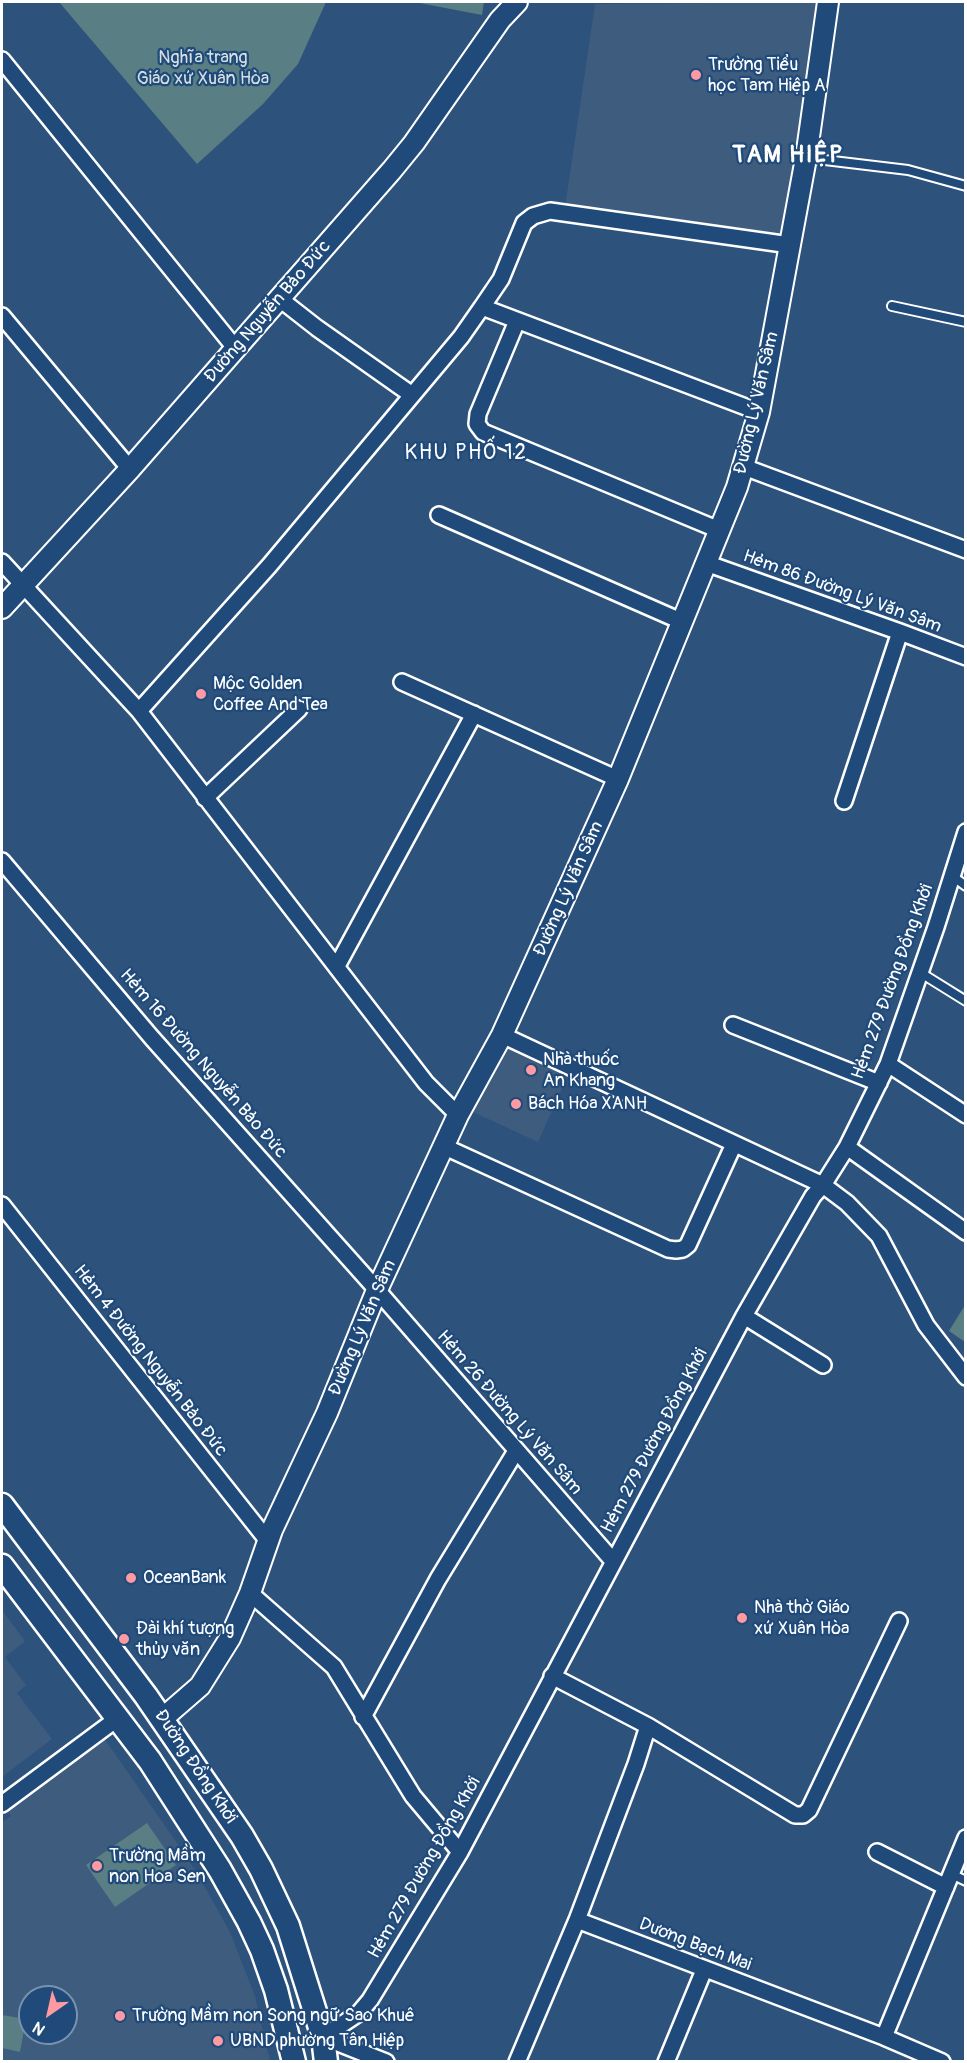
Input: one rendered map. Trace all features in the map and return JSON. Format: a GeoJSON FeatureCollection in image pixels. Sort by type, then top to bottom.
{"type":"FeatureCollection","features":[{"type":"Feature","properties":{"kind":"main road","name":"Đường Đồng Khởi"},"geometry":{"type":"LineString","coordinates":[[2,1505],[146,1696],[242,1836],[261,1869],[288,1926],[322,2037],[326,2061]]}},
{"type":"Feature","properties":{"kind":"main road","name":"Đường Đồng Khởi"},"geometry":{"type":"LineString","coordinates":[[2,1566],[118,1718],[193,1825],[249,1922],[276,1990],[294,2061]]}},
{"type":"Feature","properties":{"kind":"main road"},"geometry":{"type":"LineString","coordinates":[[118,1718],[146,1696]]}},
{"type":"Feature","properties":{"kind":"main road"},"geometry":{"type":"LineString","coordinates":[[135,1742],[162,1719]]}},
{"type":"Feature","properties":{"kind":"street","name":"Đường Lý Văn Sâm"},"geometry":{"type":"LineString","coordinates":[[162,1719],[182,1704],[209,1674],[230,1638],[250,1593],[268,1541],[327,1413],[377,1290],[458,1115],[502,1035],[618,779],[744,467],[759,412],[806,158],[828,2]]}},
{"type":"Feature","properties":{"kind":"street","name":"Đường Nguyễn Bảo Đức"},"geometry":{"type":"LineString","coordinates":[[2,608],[237,349],[414,143],[514,3]]}},
{"type":"Feature","properties":{"kind":"street"},"geometry":{"type":"LineString","coordinates":[[2,60],[237,349]]}},
{"type":"Feature","properties":{"kind":"street"},"geometry":{"type":"LineString","coordinates":[[139,711],[269,566],[460,338],[501,279],[524,223],[533,216],[550,212],[790,245]]}},
{"type":"Feature","properties":{"kind":"street"},"geometry":{"type":"LineString","coordinates":[[280,298],[317,328],[412,395]]}},
{"type":"Feature","properties":{"kind":"street"},"geometry":{"type":"LineString","coordinates":[[482,307],[759,412]]}},
{"type":"Feature","properties":{"kind":"street"},"geometry":{"type":"LineString","coordinates":[[2,316],[130,469]]}},
{"type":"Feature","properties":{"kind":"street"},"geometry":{"type":"LineString","coordinates":[[517,321],[478,414],[477,424],[483,432],[719,530]]}},
{"type":"Feature","properties":{"kind":"street"},"geometry":{"type":"LineString","coordinates":[[744,467],[966,550]]}},
{"type":"Feature","properties":{"kind":"street"},"geometry":{"type":"LineString","coordinates":[[439,515],[683,622]]}},
{"type":"Feature","properties":{"kind":"street"},"geometry":{"type":"LineString","coordinates":[[2,562],[139,711],[426,1083],[458,1115]]}},
{"type":"Feature","properties":{"kind":"street","name":"Hẻm 86 Đường Lý Văn Sâm"},"geometry":{"type":"LineString","coordinates":[[706,563],[966,657]]}},
{"type":"Feature","properties":{"kind":"street"},"geometry":{"type":"LineString","coordinates":[[843,801],[900,632]]}},
{"type":"Feature","properties":{"kind":"street"},"geometry":{"type":"LineString","coordinates":[[402,682],[618,779]]}},
{"type":"Feature","properties":{"kind":"street"},"geometry":{"type":"LineString","coordinates":[[205,798],[299,709]]}},
{"type":"Feature","properties":{"kind":"street"},"geometry":{"type":"LineString","coordinates":[[337,966],[474,714]]}},
{"type":"Feature","properties":{"kind":"street","name":"Hẻm 279 Đường Đồng Khởi"},"geometry":{"type":"LineString","coordinates":[[322,2037],[359,2013],[370,2000],[460,1852],[744,1316],[813,1196],[824,1185],[846,1147],[888,1064],[921,973],[966,832]]}},
{"type":"Feature","properties":{"kind":"street","name":"Hẻm 16 Đường Nguyễn Bảo Đức"},"geometry":{"type":"LineString","coordinates":[[2,861],[152,1038],[377,1290]]}},
{"type":"Feature","properties":{"kind":"street"},"geometry":{"type":"LineString","coordinates":[[734,1025],[879,1083]]}},
{"type":"Feature","properties":{"kind":"street"},"geometry":{"type":"LineString","coordinates":[[502,1035],[824,1185],[848,1203],[879,1236],[926,1325],[966,1377]]}},
{"type":"Feature","properties":{"kind":"street"},"geometry":{"type":"LineString","coordinates":[[888,1064],[966,1115]]}},
{"type":"Feature","properties":{"kind":"street"},"geometry":{"type":"LineString","coordinates":[[445,1147],[668,1249],[676,1250],[688,1245],[734,1144]]}},
{"type":"Feature","properties":{"kind":"street"},"geometry":{"type":"LineString","coordinates":[[846,1147],[966,1232]]}},
{"type":"Feature","properties":{"kind":"street","name":"Hẻm 4 Đường Nguyễn Bảo Đức"},"geometry":{"type":"LineString","coordinates":[[2,1205],[268,1541]]}},
{"type":"Feature","properties":{"kind":"street","name":"Hẻm 26 Đường Lý Văn Sâm"},"geometry":{"type":"LineString","coordinates":[[377,1290],[613,1561]]}},
{"type":"Feature","properties":{"kind":"street"},"geometry":{"type":"LineString","coordinates":[[744,1316],[823,1365]]}},
{"type":"Feature","properties":{"kind":"street"},"geometry":{"type":"LineString","coordinates":[[363,1717],[438,1579],[516,1451]]}},
{"type":"Feature","properties":{"kind":"street"},"geometry":{"type":"LineString","coordinates":[[250,1593],[334,1667],[413,1796],[460,1852]]}},
{"type":"Feature","properties":{"kind":"street"},"geometry":{"type":"LineString","coordinates":[[552,1676],[648,1726],[795,1815],[803,1815],[809,1810],[898,1621]]}},
{"type":"Feature","properties":{"kind":"street"},"geometry":{"type":"LineString","coordinates":[[2,1804],[118,1718]]}},
{"type":"Feature","properties":{"kind":"street"},"geometry":{"type":"LineString","coordinates":[[519,2061],[577,1920],[648,1726]]}},
{"type":"Feature","properties":{"kind":"street"},"geometry":{"type":"LineString","coordinates":[[884,2037],[954,1881],[966,1838]]}},
{"type":"Feature","properties":{"kind":"street"},"geometry":{"type":"LineString","coordinates":[[877,1852],[954,1881]]}},
{"type":"Feature","properties":{"kind":"street","name":"Dương Bạch Mai"},"geometry":{"type":"LineString","coordinates":[[577,1920],[942,2061]]}},
{"type":"Feature","properties":{"kind":"street"},"geometry":{"type":"LineString","coordinates":[[666,2061],[704,1970]]}},
{"type":"Feature","properties":{"kind":"street"},"geometry":{"type":"LineString","coordinates":[[322,2037],[386,2061]]}},
{"type":"Feature","properties":{"kind":"lane"},"geometry":{"type":"LineString","coordinates":[[806,158],[908,170],[966,186]]}},
{"type":"Feature","properties":{"kind":"lane"},"geometry":{"type":"LineString","coordinates":[[892,306],[966,322]]}},
{"type":"Feature","properties":{"kind":"lane"},"geometry":{"type":"LineString","coordinates":[[952,876],[966,886]]}},
{"type":"Feature","properties":{"kind":"lane"},"geometry":{"type":"LineString","coordinates":[[921,973],[966,1001]]}},
{"type":"Feature","properties":{"kind":"shaded area","name":"Trường Tiểu học Tam Hiệp A"},"geometry":{"type":"Polygon","coordinates":[[[817,2],[797,146],[780,237],[565,207],[595,4],[817,2]]]}},
{"type":"Feature","properties":{"kind":"shaded area","name":"Bách Hóa XANH"},"geometry":{"type":"Polygon","coordinates":[[[504,1044],[569,1073],[538,1142],[473,1112],[504,1044]]]}},
{"type":"Feature","properties":{"kind":"shaded area"},"geometry":{"type":"Polygon","coordinates":[[[2,1610],[25,1641],[5,1657],[26,1685],[17,1693],[52,1739],[2,1777],[2,1610]]]}},
{"type":"Feature","properties":{"kind":"shaded area","name":"Trường Mầm non Hoa Sen"},"geometry":{"type":"Polygon","coordinates":[[[104,1738],[198,1875],[230,1932],[255,1996],[270,2061],[2,2061],[2,1822],[11,1816],[7,1810],[104,1738]]]}},
{"type":"Feature","properties":{"kind":"green space","name":"Nghĩa trang Giáo xứ Xuân Hòa"},"geometry":{"type":"Polygon","coordinates":[[[59,2],[326,2],[298,64],[263,104],[197,164],[59,2]]]}},
{"type":"Feature","properties":{"kind":"green space"},"geometry":{"type":"Polygon","coordinates":[[[414,2],[484,2],[482,15],[414,2]]]}},
{"type":"Feature","properties":{"kind":"green space"},"geometry":{"type":"Polygon","coordinates":[[[965,1305],[965,1342],[949,1331],[965,1305]]]}},
{"type":"Feature","properties":{"kind":"green space"},"geometry":{"type":"Polygon","coordinates":[[[147,1823],[176,1865],[115,1907],[86,1865],[147,1823]]]}},
{"type":"Feature","properties":{"kind":"green space"},"geometry":{"type":"Polygon","coordinates":[[[2,2015],[18,2018],[20,2052],[2,2048],[2,2015]]]}},
{"type":"Feature","properties":{"kind":"place","name":"Trường Tiểu học Tam Hiệp A"},"geometry":{"type":"Point","coordinates":[696,75]}},
{"type":"Feature","properties":{"kind":"place","name":"Mộc Golden Coffee And Tea"},"geometry":{"type":"Point","coordinates":[201,694]}},
{"type":"Feature","properties":{"kind":"place","name":"Nhà thuốc An Khang"},"geometry":{"type":"Point","coordinates":[531,1070]}},
{"type":"Feature","properties":{"kind":"place","name":"Bách Hóa XANH"},"geometry":{"type":"Point","coordinates":[516,1104]}},
{"type":"Feature","properties":{"kind":"place","name":"OceanBank"},"geometry":{"type":"Point","coordinates":[131,1578]}},
{"type":"Feature","properties":{"kind":"place","name":"Nhà thờ Giáo xứ Xuân Hòa"},"geometry":{"type":"Point","coordinates":[742,1618]}},
{"type":"Feature","properties":{"kind":"place","name":"Đài khí tượng thủy văn"},"geometry":{"type":"Point","coordinates":[124,1639]}},
{"type":"Feature","properties":{"kind":"place","name":"Trường Mầm non Hoa Sen"},"geometry":{"type":"Point","coordinates":[97,1866]}},
{"type":"Feature","properties":{"kind":"place","name":"Trường Mầm non Song ngữ Sao Khuê"},"geometry":{"type":"Point","coordinates":[120,2016]}},
{"type":"Feature","properties":{"kind":"place","name":"UBND phường Tân Hiệp"},"geometry":{"type":"Point","coordinates":[218,2041]}},
{"type":"Feature","properties":{"kind":"district","name":"TAM HIỆP"},"geometry":{"type":"Point","coordinates":[788,156]}},
{"type":"Feature","properties":{"kind":"district","name":"KHU PHỐ 12"},"geometry":{"type":"Point","coordinates":[466,454]}}]}
